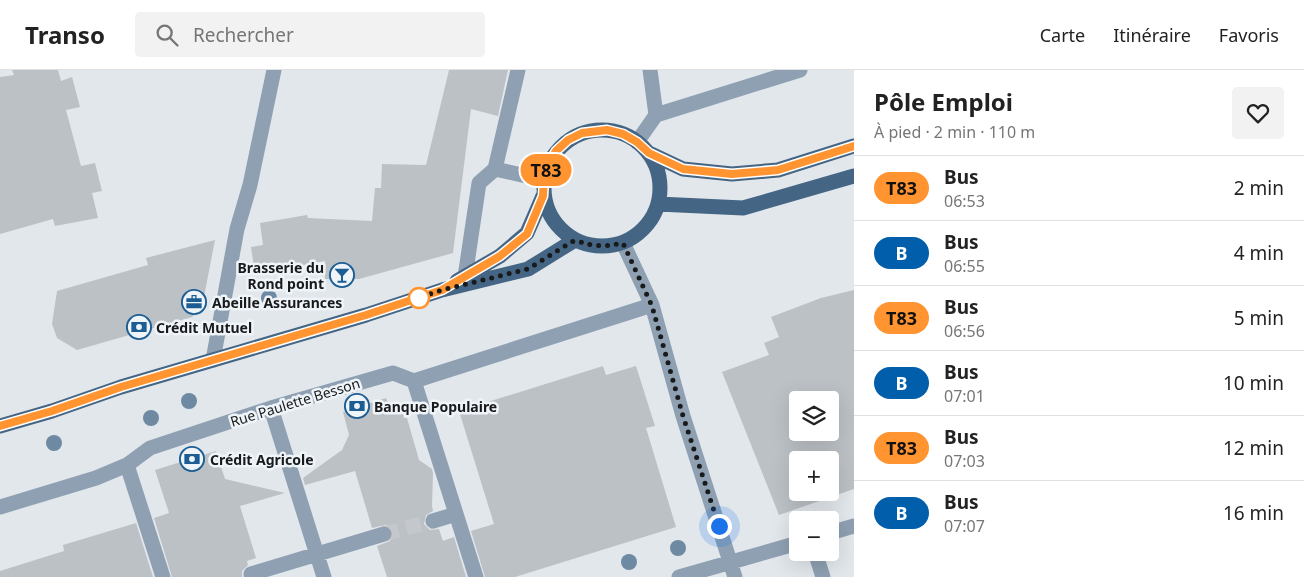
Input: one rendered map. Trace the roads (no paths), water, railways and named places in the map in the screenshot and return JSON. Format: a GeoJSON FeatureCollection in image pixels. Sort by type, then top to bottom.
{"type":"FeatureCollection","features":[{"type":"Feature","properties":{"kind":"main road"},"geometry":{"type":"LineString","coordinates":[[442,290],[500,256],[527,234],[543,196],[544,180],[548,165],[556,151],[568,140],[582,133],[607,130],[623,134],[637,142],[649,153],[683,169],[732,174],[778,170],[854,146]]}},
{"type":"Feature","properties":{"kind":"main road"},"geometry":{"type":"LineString","coordinates":[[543,196],[549,214],[560,230],[575,240],[591,246],[623,243],[638,234],[651,221],[658,204],[660,187],[657,169],[649,153]]}},
{"type":"Feature","properties":{"kind":"main road"},"geometry":{"type":"LineString","coordinates":[[658,204],[743,208],[854,176]]}},
{"type":"Feature","properties":{"kind":"main road"},"geometry":{"type":"LineString","coordinates":[[0,426],[52,411],[121,387],[366,315],[442,290],[528,269],[575,240]]}},
{"type":"Feature","properties":{"kind":"street"},"geometry":{"type":"LineString","coordinates":[[213,360],[237,229],[250,185],[274,70]]}},
{"type":"Feature","properties":{"kind":"street"},"geometry":{"type":"LineString","coordinates":[[464,277],[479,183],[495,169],[518,70]]}},
{"type":"Feature","properties":{"kind":"street"},"geometry":{"type":"LineString","coordinates":[[650,70],[656,115]]}},
{"type":"Feature","properties":{"kind":"street"},"geometry":{"type":"LineString","coordinates":[[637,142],[656,115],[800,70]]}},
{"type":"Feature","properties":{"kind":"street"},"geometry":{"type":"LineString","coordinates":[[495,169],[544,180]]}},
{"type":"Feature","properties":{"kind":"street"},"geometry":{"type":"LineString","coordinates":[[623,243],[652,306],[683,416],[733,570]]}},
{"type":"Feature","properties":{"kind":"street"},"geometry":{"type":"LineString","coordinates":[[476,577],[414,381],[652,306]]}},
{"type":"Feature","properties":{"kind":"street","name":"Rue Paulette Besson"},"geometry":{"type":"LineString","coordinates":[[0,507],[96,478],[127,465],[150,448],[270,408],[393,373],[414,381]]}},
{"type":"Feature","properties":{"kind":"street"},"geometry":{"type":"LineString","coordinates":[[270,408],[324,577]]}},
{"type":"Feature","properties":{"kind":"street"},"geometry":{"type":"LineString","coordinates":[[127,465],[163,577]]}},
{"type":"Feature","properties":{"kind":"street"},"geometry":{"type":"LineString","coordinates":[[433,520],[456,514]]}},
{"type":"Feature","properties":{"kind":"street"},"geometry":{"type":"LineString","coordinates":[[839,530],[854,526]]}},
{"type":"Feature","properties":{"kind":"street"},"geometry":{"type":"LineString","coordinates":[[251,574],[384,534]]}},
{"type":"Feature","properties":{"kind":"street"},"geometry":{"type":"LineString","coordinates":[[678,577],[733,570],[789,547]]}},
{"type":"Feature","properties":{"kind":"street"},"geometry":{"type":"LineString","coordinates":[[818,561],[823,577]]}},
{"type":"Feature","properties":{"kind":"tunnel"},"geometry":{"type":"LineString","coordinates":[[384,534],[433,521]]}},
{"type":"Feature","properties":{"kind":"place","name":"Brasserie du Rond point"},"geometry":{"type":"Point","coordinates":[342,275]}},
{"type":"Feature","properties":{"kind":"place","name":"Abeille Assurances"},"geometry":{"type":"Point","coordinates":[194,302]}},
{"type":"Feature","properties":{"kind":"place","name":"Crédit Mutuel"},"geometry":{"type":"Point","coordinates":[139,327]}},
{"type":"Feature","properties":{"kind":"place","name":"Banque Populaire"},"geometry":{"type":"Point","coordinates":[357,406]}},
{"type":"Feature","properties":{"kind":"place","name":"Crédit Agricole"},"geometry":{"type":"Point","coordinates":[192,459]}}]}
